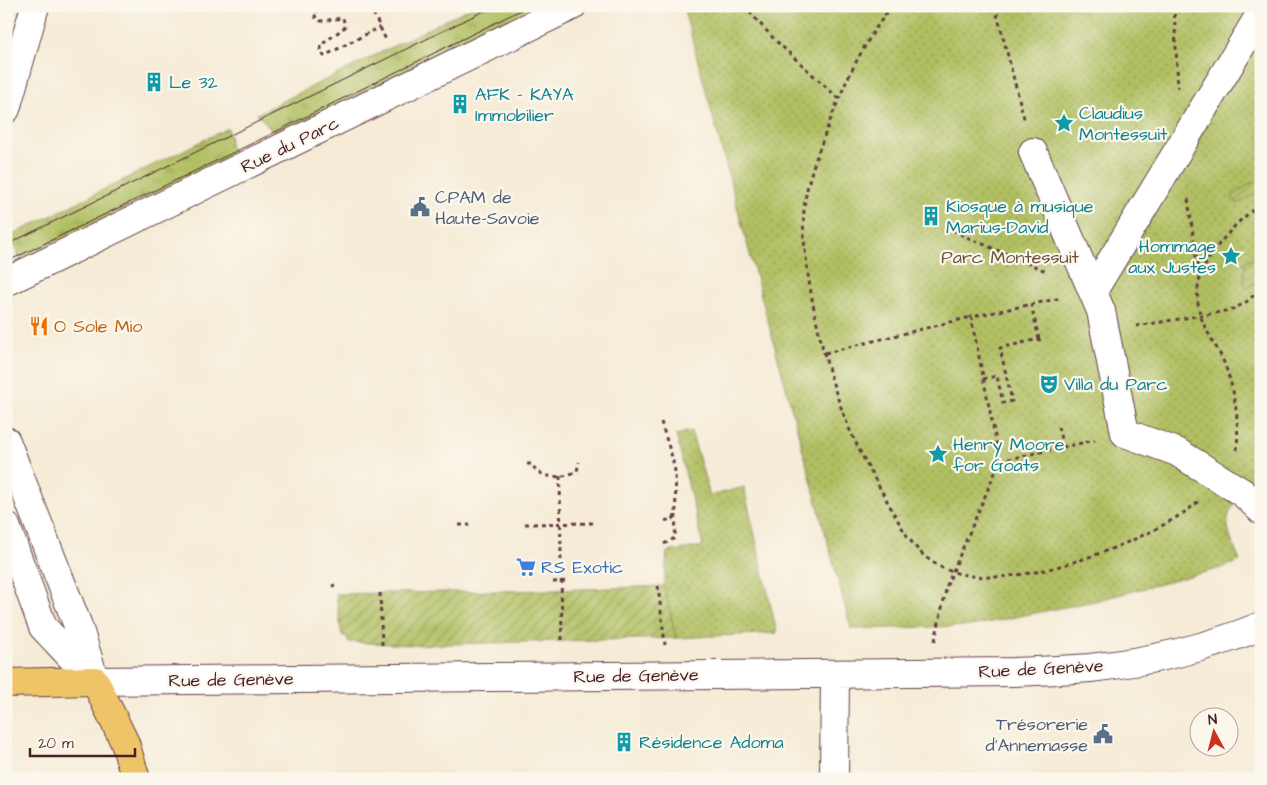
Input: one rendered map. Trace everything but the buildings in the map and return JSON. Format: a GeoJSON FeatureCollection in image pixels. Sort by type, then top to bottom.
{"type":"FeatureCollection","features":[{"type":"Feature","properties":{"kind":"main road","name":"Rue de Genève"},"geometry":{"type":"LineString","coordinates":[[6,683],[95,682]]}},
{"type":"Feature","properties":{"kind":"main road"},"geometry":{"type":"LineString","coordinates":[[95,682],[125,743],[136,779]]}},
{"type":"Feature","properties":{"kind":"street"},"geometry":{"type":"LineString","coordinates":[[6,109],[35,6]]}},
{"type":"Feature","properties":{"kind":"street","name":"Rue du Parc"},"geometry":{"type":"LineString","coordinates":[[6,282],[572,6]]}},
{"type":"Feature","properties":{"kind":"street"},"geometry":{"type":"LineString","coordinates":[[1093,291],[1261,13]]}},
{"type":"Feature","properties":{"kind":"street"},"geometry":{"type":"LineString","coordinates":[[1033,152],[1101,311],[1125,433],[1177,452],[1243,493],[1261,510]]}},
{"type":"Feature","properties":{"kind":"street"},"geometry":{"type":"LineString","coordinates":[[6,441],[78,626],[95,682]]}},
{"type":"Feature","properties":{"kind":"street"},"geometry":{"type":"LineString","coordinates":[[6,526],[42,627],[95,682]]}},
{"type":"Feature","properties":{"kind":"street","name":"Rue de Genève"},"geometry":{"type":"LineString","coordinates":[[95,682],[1013,672],[1107,666],[1198,646],[1261,626]]}},
{"type":"Feature","properties":{"kind":"street"},"geometry":{"type":"LineString","coordinates":[[834,779],[835,674]]}},
{"type":"Feature","properties":{"kind":"path"},"geometry":{"type":"LineString","coordinates":[[326,6],[314,12],[316,18],[321,21],[343,18],[345,27],[322,46],[321,50],[324,56],[380,27]]}},
{"type":"Feature","properties":{"kind":"path"},"geometry":{"type":"LineString","coordinates":[[370,6],[386,40]]}},
{"type":"Feature","properties":{"kind":"path"},"geometry":{"type":"LineString","coordinates":[[744,6],[775,40],[838,98]]}},
{"type":"Feature","properties":{"kind":"path"},"geometry":{"type":"LineString","coordinates":[[892,6],[869,38],[838,98],[814,164],[806,194],[804,242],[812,303],[833,383],[849,428],[908,537],[932,562],[952,572],[987,576],[1017,575],[1080,560],[1169,522],[1193,506],[1222,480],[1234,463],[1237,450],[1237,410],[1226,368],[1200,315],[1198,301],[1200,278],[1203,266],[1210,254],[1242,218],[1261,205]]}},
{"type":"Feature","properties":{"kind":"path"},"geometry":{"type":"LineString","coordinates":[[996,6],[1033,152]]}},
{"type":"Feature","properties":{"kind":"path"},"geometry":{"type":"LineString","coordinates":[[1174,6],[1178,90]]}},
{"type":"Feature","properties":{"kind":"path"},"geometry":{"type":"LineString","coordinates":[[1180,146],[1200,278]]}},
{"type":"Feature","properties":{"kind":"path"},"geometry":{"type":"LineString","coordinates":[[953,230],[1093,291]]}},
{"type":"Feature","properties":{"kind":"path"},"geometry":{"type":"LineString","coordinates":[[1105,331],[1233,309],[1245,303],[1261,289]]}},
{"type":"Feature","properties":{"kind":"path"},"geometry":{"type":"LineString","coordinates":[[825,352],[971,317],[1093,291]]}},
{"type":"Feature","properties":{"kind":"path"},"geometry":{"type":"LineString","coordinates":[[983,379],[997,376],[1003,403],[1012,402],[1000,348],[1040,340],[1031,304]]}},
{"type":"Feature","properties":{"kind":"path"},"geometry":{"type":"LineString","coordinates":[[928,673],[943,598],[952,572],[1000,461],[971,317]]}},
{"type":"Feature","properties":{"kind":"path"},"geometry":{"type":"LineString","coordinates":[[661,422],[675,471],[675,538],[664,544]]}},
{"type":"Feature","properties":{"kind":"path"},"geometry":{"type":"LineString","coordinates":[[1058,427],[1063,447]]}},
{"type":"Feature","properties":{"kind":"path"},"geometry":{"type":"LineString","coordinates":[[1000,461],[1125,433]]}},
{"type":"Feature","properties":{"kind":"path"},"geometry":{"type":"LineString","coordinates":[[527,464],[532,464],[538,473],[543,475],[560,476],[569,475],[577,471],[579,462]]}},
{"type":"Feature","properties":{"kind":"path"},"geometry":{"type":"LineString","coordinates":[[560,476],[562,677]]}},
{"type":"Feature","properties":{"kind":"path"},"geometry":{"type":"LineString","coordinates":[[663,521],[673,519],[676,514]]}},
{"type":"Feature","properties":{"kind":"path"},"geometry":{"type":"LineString","coordinates":[[525,524],[596,523]]}},
{"type":"Feature","properties":{"kind":"path"},"geometry":{"type":"LineString","coordinates":[[459,525],[470,525]]}},
{"type":"Feature","properties":{"kind":"path"},"geometry":{"type":"LineString","coordinates":[[553,582],[569,581]]}},
{"type":"Feature","properties":{"kind":"path"},"geometry":{"type":"LineString","coordinates":[[658,586],[668,676]]}},
{"type":"Feature","properties":{"kind":"path"},"geometry":{"type":"LineString","coordinates":[[380,593],[383,678]]}},
{"type":"Feature","properties":{"kind":"green space"},"geometry":{"type":"Polygon","coordinates":[[[474,6],[538,6],[277,135],[257,114],[474,6]]]}},
{"type":"Feature","properties":{"kind":"green space","name":"Parc Montessuit"},"geometry":{"type":"Polygon","coordinates":[[[683,6],[1261,6],[1261,480],[1240,496],[1229,514],[1230,535],[1240,561],[1221,568],[1095,601],[971,626],[851,629],[683,6]]]}},
{"type":"Feature","properties":{"kind":"green space"},"geometry":{"type":"Polygon","coordinates":[[[228,128],[232,157],[20,259],[10,236],[228,128]]]}},
{"type":"Feature","properties":{"kind":"green space"},"geometry":{"type":"Polygon","coordinates":[[[1261,180],[1261,191],[1237,204],[1232,196],[1249,184],[1261,180]]]}},
{"type":"Feature","properties":{"kind":"green space"},"geometry":{"type":"Polygon","coordinates":[[[1261,252],[1261,280],[1246,288],[1244,280],[1245,262],[1261,252]]]}},
{"type":"Feature","properties":{"kind":"green space"},"geometry":{"type":"Polygon","coordinates":[[[691,431],[710,496],[744,487],[777,633],[676,638],[664,586],[667,552],[703,546],[676,435],[691,431]]]}},
{"type":"Feature","properties":{"kind":"green space"},"geometry":{"type":"Polygon","coordinates":[[[664,586],[676,638],[414,645],[348,642],[347,636],[342,636],[336,594],[553,590],[664,586]]]}},
{"type":"Feature","properties":{"kind":"tram line"},"geometry":{"type":"LineString","coordinates":[[6,245],[494,6]]}},
{"type":"Feature","properties":{"kind":"tram line"},"geometry":{"type":"LineString","coordinates":[[6,262],[253,143],[529,6]]}},
{"type":"Feature","properties":{"kind":"place","name":"Le 32"},"geometry":{"type":"Point","coordinates":[154,82]}},
{"type":"Feature","properties":{"kind":"place","name":"AFK - KAYA Immobilier"},"geometry":{"type":"Point","coordinates":[460,104]}},
{"type":"Feature","properties":{"kind":"place","name":"Claudius Montessuit"},"geometry":{"type":"Point","coordinates":[1064,123]}},
{"type":"Feature","properties":{"kind":"place","name":"CPAM de Haute-Savoie"},"geometry":{"type":"Point","coordinates":[420,207]}},
{"type":"Feature","properties":{"kind":"place","name":"Kiosque à musique Marius-David"},"geometry":{"type":"Point","coordinates":[931,216]}},
{"type":"Feature","properties":{"kind":"place","name":"Hommage aux Justes"},"geometry":{"type":"Point","coordinates":[1231,256]}},
{"type":"Feature","properties":{"kind":"place","name":"O Sole Mio"},"geometry":{"type":"Point","coordinates":[39,326]}},
{"type":"Feature","properties":{"kind":"place","name":"Villa du Parc"},"geometry":{"type":"Point","coordinates":[1049,384]}},
{"type":"Feature","properties":{"kind":"place","name":"Henry Moore for Goats"},"geometry":{"type":"Point","coordinates":[938,454]}},
{"type":"Feature","properties":{"kind":"place","name":"RS Exotic"},"geometry":{"type":"Point","coordinates":[526,567]}},
{"type":"Feature","properties":{"kind":"place","name":"Trésorerie d'Annemasse"},"geometry":{"type":"Point","coordinates":[1103,734]}},
{"type":"Feature","properties":{"kind":"place","name":"Résidence Adoma"},"geometry":{"type":"Point","coordinates":[624,742]}}]}
